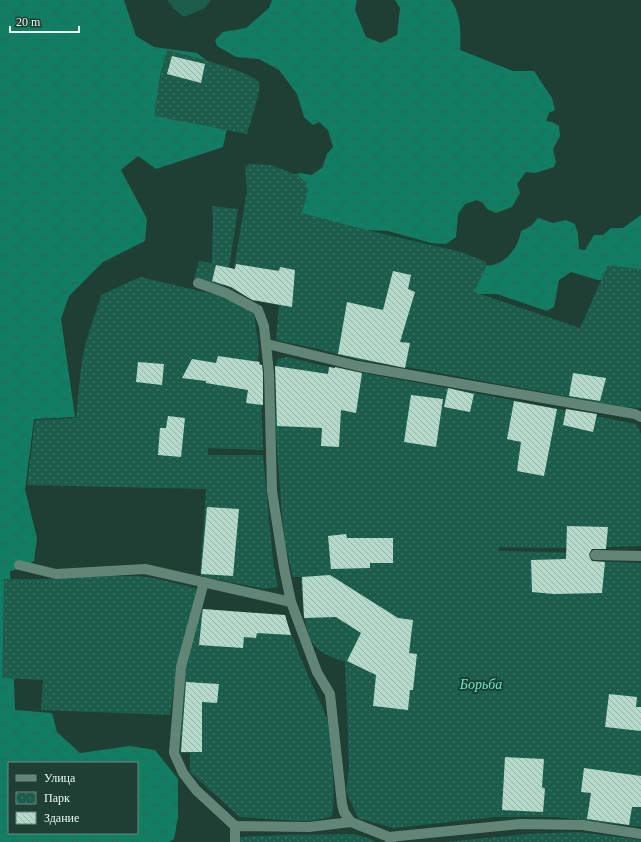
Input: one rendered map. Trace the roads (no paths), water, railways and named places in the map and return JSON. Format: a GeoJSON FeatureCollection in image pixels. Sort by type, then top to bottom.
{"type":"FeatureCollection","features":[{"type":"Feature","properties":{"kind":"street"},"geometry":{"type":"LineString","coordinates":[[198,283],[226,293],[258,310],[264,326],[267,344],[272,491],[284,568],[291,602],[317,672],[330,694],[342,804],[344,812],[351,822]]}},
{"type":"Feature","properties":{"kind":"street"},"geometry":{"type":"LineString","coordinates":[[267,344],[358,366],[627,413],[641,417]]}},
{"type":"Feature","properties":{"kind":"street"},"geometry":{"type":"LineString","coordinates":[[595,555],[641,556]]}},
{"type":"Feature","properties":{"kind":"street"},"geometry":{"type":"LineString","coordinates":[[19,565],[56,574],[146,569],[291,602]]}},
{"type":"Feature","properties":{"kind":"street"},"geometry":{"type":"LineString","coordinates":[[204,582],[181,667],[174,753],[183,773],[196,790],[235,826],[309,827],[351,822],[390,839],[521,824],[583,826],[641,834]]}},
{"type":"Feature","properties":{"kind":"street"},"geometry":{"type":"LineString","coordinates":[[235,826],[235,842]]}},
{"type":"Feature","properties":{"kind":"park label","name":"Борьба"},"geometry":{"type":"Point","coordinates":[481,684]}}]}
